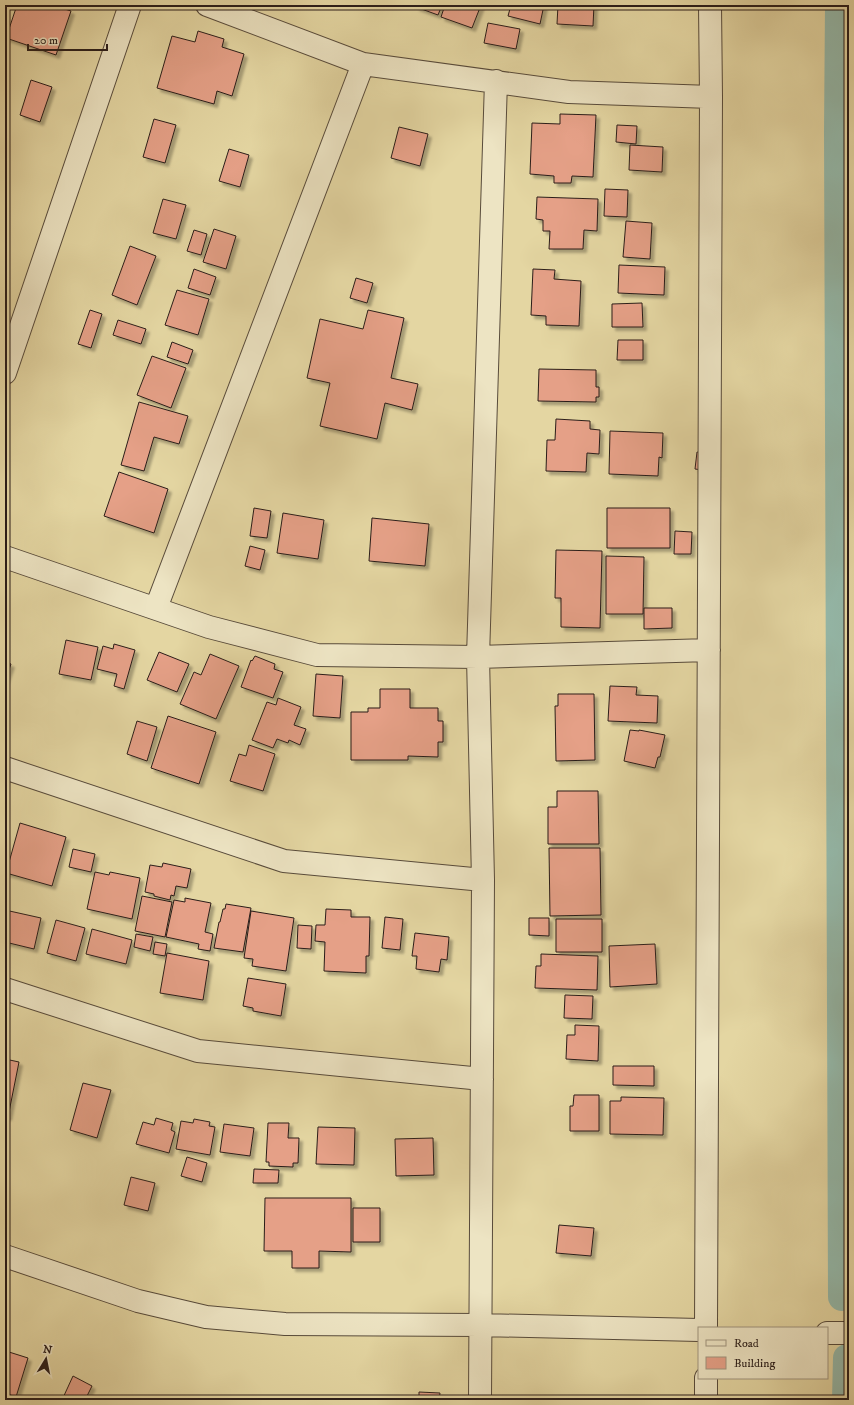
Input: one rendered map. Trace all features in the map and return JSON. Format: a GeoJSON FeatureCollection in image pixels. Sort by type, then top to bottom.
{"type":"FeatureCollection","features":[{"type":"Feature","properties":{"kind":"street"},"geometry":{"type":"LineString","coordinates":[[5,374],[130,5]]}},
{"type":"Feature","properties":{"kind":"street"},"geometry":{"type":"LineString","coordinates":[[207,5],[363,64],[569,92],[711,97]]}},
{"type":"Feature","properties":{"kind":"street"},"geometry":{"type":"LineString","coordinates":[[706,1327],[711,97],[710,5]]}},
{"type":"Feature","properties":{"kind":"street"},"geometry":{"type":"LineString","coordinates":[[156,608],[363,64]]}},
{"type":"Feature","properties":{"kind":"street"},"geometry":{"type":"LineString","coordinates":[[480,1400],[482,880],[478,657],[496,81]]}},
{"type":"Feature","properties":{"kind":"street"},"geometry":{"type":"LineString","coordinates":[[5,557],[209,627],[317,655],[478,657],[709,650]]}},
{"type":"Feature","properties":{"kind":"street"},"geometry":{"type":"LineString","coordinates":[[5,768],[284,861],[482,880]]}},
{"type":"Feature","properties":{"kind":"street"},"geometry":{"type":"LineString","coordinates":[[5,989],[198,1051],[482,1079]]}},
{"type":"Feature","properties":{"kind":"street"},"geometry":{"type":"LineString","coordinates":[[5,1256],[138,1301],[206,1317],[285,1324],[481,1325],[698,1330]]}},
{"type":"Feature","properties":{"kind":"street"},"geometry":{"type":"LineString","coordinates":[[828,1333],[849,1333]]}},
{"type":"Feature","properties":{"kind":"street"},"geometry":{"type":"LineString","coordinates":[[706,1379],[706,1400]]}},
{"type":"Feature","properties":{"kind":"building"},"geometry":{"type":"Polygon","coordinates":[[[17,5],[52,5],[71,11],[56,55],[6,38],[17,5]]]}},
{"type":"Feature","properties":{"kind":"building"},"geometry":{"type":"Polygon","coordinates":[[[417,5],[442,5],[438,15],[416,7],[417,5]]]}},
{"type":"Feature","properties":{"kind":"building"},"geometry":{"type":"Polygon","coordinates":[[[445,5],[481,5],[472,28],[441,17],[445,5]]]}},
{"type":"Feature","properties":{"kind":"building"},"geometry":{"type":"Polygon","coordinates":[[[511,5],[544,5],[540,24],[508,16],[511,5]]]}},
{"type":"Feature","properties":{"kind":"building"},"geometry":{"type":"Polygon","coordinates":[[[558,5],[594,5],[593,26],[557,24],[558,5]]]}},
{"type":"Feature","properties":{"kind":"building"},"geometry":{"type":"Polygon","coordinates":[[[488,23],[520,29],[516,49],[484,43],[488,23]]]}},
{"type":"Feature","properties":{"kind":"building"},"geometry":{"type":"Polygon","coordinates":[[[198,31],[224,39],[222,47],[244,54],[232,96],[217,91],[214,104],[157,88],[172,36],[195,42],[198,31]]]}},
{"type":"Feature","properties":{"kind":"building"},"geometry":{"type":"Polygon","coordinates":[[[31,80],[52,87],[40,122],[20,115],[31,80]]]}},
{"type":"Feature","properties":{"kind":"building"},"geometry":{"type":"Polygon","coordinates":[[[560,114],[596,115],[593,177],[572,176],[571,183],[554,183],[554,176],[530,174],[532,123],[560,124],[560,114]]]}},
{"type":"Feature","properties":{"kind":"building"},"geometry":{"type":"Polygon","coordinates":[[[154,119],[176,125],[165,163],[143,157],[154,119]]]}},
{"type":"Feature","properties":{"kind":"building"},"geometry":{"type":"Polygon","coordinates":[[[617,125],[637,126],[636,144],[616,142],[617,125]]]}},
{"type":"Feature","properties":{"kind":"building"},"geometry":{"type":"Polygon","coordinates":[[[399,127],[428,134],[420,166],[391,158],[399,127]]]}},
{"type":"Feature","properties":{"kind":"building"},"geometry":{"type":"Polygon","coordinates":[[[630,145],[663,147],[662,172],[629,170],[630,145]]]}},
{"type":"Feature","properties":{"kind":"building"},"geometry":{"type":"Polygon","coordinates":[[[229,149],[249,155],[240,187],[219,181],[229,149]]]}},
{"type":"Feature","properties":{"kind":"building"},"geometry":{"type":"Polygon","coordinates":[[[605,189],[628,190],[627,217],[604,216],[605,189]]]}},
{"type":"Feature","properties":{"kind":"building"},"geometry":{"type":"Polygon","coordinates":[[[537,197],[598,199],[597,231],[584,230],[583,249],[549,249],[550,231],[543,231],[543,220],[536,219],[537,197]]]}},
{"type":"Feature","properties":{"kind":"building"},"geometry":{"type":"Polygon","coordinates":[[[163,199],[186,205],[176,239],[153,233],[163,199]]]}},
{"type":"Feature","properties":{"kind":"building"},"geometry":{"type":"Polygon","coordinates":[[[626,221],[652,223],[650,259],[623,257],[626,221]]]}},
{"type":"Feature","properties":{"kind":"building"},"geometry":{"type":"Polygon","coordinates":[[[214,229],[236,236],[226,269],[203,262],[214,229]]]}},
{"type":"Feature","properties":{"kind":"building"},"geometry":{"type":"Polygon","coordinates":[[[194,230],[207,234],[201,255],[187,251],[194,230]]]}},
{"type":"Feature","properties":{"kind":"building"},"geometry":{"type":"Polygon","coordinates":[[[130,246],[156,256],[137,305],[112,295],[130,246]]]}},
{"type":"Feature","properties":{"kind":"building"},"geometry":{"type":"Polygon","coordinates":[[[619,265],[665,267],[664,295],[618,293],[619,265]]]}},
{"type":"Feature","properties":{"kind":"building"},"geometry":{"type":"Polygon","coordinates":[[[194,269],[216,277],[210,295],[188,288],[194,269]]]}},
{"type":"Feature","properties":{"kind":"building"},"geometry":{"type":"Polygon","coordinates":[[[533,269],[555,270],[554,279],[581,281],[579,326],[546,325],[546,316],[531,315],[533,269]]]}},
{"type":"Feature","properties":{"kind":"building"},"geometry":{"type":"Polygon","coordinates":[[[356,278],[373,283],[367,303],[350,298],[356,278]]]}},
{"type":"Feature","properties":{"kind":"building"},"geometry":{"type":"Polygon","coordinates":[[[177,290],[209,299],[198,335],[165,325],[177,290]]]}},
{"type":"Feature","properties":{"kind":"building"},"geometry":{"type":"Polygon","coordinates":[[[642,303],[643,327],[612,327],[612,304],[642,303]]]}},
{"type":"Feature","properties":{"kind":"building"},"geometry":{"type":"Polygon","coordinates":[[[90,310],[102,314],[91,348],[78,344],[90,310]]]}},
{"type":"Feature","properties":{"kind":"building"},"geometry":{"type":"Polygon","coordinates":[[[368,310],[404,318],[391,378],[418,384],[412,410],[385,403],[377,439],[320,426],[330,383],[307,378],[320,319],[363,329],[368,310]]]}},
{"type":"Feature","properties":{"kind":"building"},"geometry":{"type":"Polygon","coordinates":[[[118,320],[146,329],[141,344],[113,335],[118,320]]]}},
{"type":"Feature","properties":{"kind":"building"},"geometry":{"type":"Polygon","coordinates":[[[618,340],[643,340],[643,360],[617,360],[618,340]]]}},
{"type":"Feature","properties":{"kind":"building"},"geometry":{"type":"Polygon","coordinates":[[[172,342],[193,350],[188,364],[167,357],[172,342]]]}},
{"type":"Feature","properties":{"kind":"building"},"geometry":{"type":"Polygon","coordinates":[[[152,356],[186,368],[171,408],[137,395],[152,356]]]}},
{"type":"Feature","properties":{"kind":"building"},"geometry":{"type":"Polygon","coordinates":[[[539,369],[596,370],[596,387],[599,387],[599,397],[596,397],[596,402],[538,401],[539,369]]]}},
{"type":"Feature","properties":{"kind":"building"},"geometry":{"type":"Polygon","coordinates":[[[139,402],[188,416],[179,444],[154,437],[144,471],[121,465],[139,402]]]}},
{"type":"Feature","properties":{"kind":"building"},"geometry":{"type":"Polygon","coordinates":[[[556,419],[590,421],[590,429],[600,430],[599,454],[587,453],[586,472],[546,471],[547,440],[555,440],[556,419]]]}},
{"type":"Feature","properties":{"kind":"building"},"geometry":{"type":"Polygon","coordinates":[[[610,431],[663,433],[662,458],[659,457],[658,476],[609,474],[610,431]]]}},
{"type":"Feature","properties":{"kind":"building"},"geometry":{"type":"Polygon","coordinates":[[[697,452],[704,453],[702,470],[695,469],[697,452]]]}},
{"type":"Feature","properties":{"kind":"building"},"geometry":{"type":"Polygon","coordinates":[[[119,472],[168,489],[154,533],[104,516],[119,472]]]}},
{"type":"Feature","properties":{"kind":"building"},"geometry":{"type":"Polygon","coordinates":[[[254,508],[271,511],[267,538],[250,536],[254,508]]]}},
{"type":"Feature","properties":{"kind":"building"},"geometry":{"type":"Polygon","coordinates":[[[607,508],[670,508],[670,548],[607,548],[607,508]]]}},
{"type":"Feature","properties":{"kind":"building"},"geometry":{"type":"Polygon","coordinates":[[[283,513],[324,520],[318,559],[277,553],[283,513]]]}},
{"type":"Feature","properties":{"kind":"building"},"geometry":{"type":"Polygon","coordinates":[[[372,518],[429,524],[425,566],[369,561],[372,518]]]}},
{"type":"Feature","properties":{"kind":"building"},"geometry":{"type":"Polygon","coordinates":[[[675,531],[692,532],[691,554],[674,554],[675,531]]]}},
{"type":"Feature","properties":{"kind":"building"},"geometry":{"type":"Polygon","coordinates":[[[250,546],[265,550],[260,570],[245,566],[250,546]]]}},
{"type":"Feature","properties":{"kind":"building"},"geometry":{"type":"Polygon","coordinates":[[[556,550],[602,551],[600,628],[561,627],[561,598],[555,598],[556,550]]]}},
{"type":"Feature","properties":{"kind":"building"},"geometry":{"type":"Polygon","coordinates":[[[606,556],[644,557],[643,614],[606,614],[606,556]]]}},
{"type":"Feature","properties":{"kind":"building"},"geometry":{"type":"Polygon","coordinates":[[[644,608],[672,608],[672,628],[644,629],[644,608]]]}},
{"type":"Feature","properties":{"kind":"building"},"geometry":{"type":"Polygon","coordinates":[[[66,640],[98,647],[91,680],[59,674],[66,640]]]}},
{"type":"Feature","properties":{"kind":"building"},"geometry":{"type":"Polygon","coordinates":[[[114,644],[135,650],[124,689],[114,686],[117,674],[97,669],[103,646],[113,649],[114,644]]]}},
{"type":"Feature","properties":{"kind":"building"},"geometry":{"type":"Polygon","coordinates":[[[159,652],[189,664],[177,692],[147,680],[159,652]]]}},
{"type":"Feature","properties":{"kind":"building"},"geometry":{"type":"Polygon","coordinates":[[[210,654],[239,666],[216,719],[180,704],[194,672],[201,675],[210,654]]]}},
{"type":"Feature","properties":{"kind":"building"},"geometry":{"type":"Polygon","coordinates":[[[255,656],[275,664],[274,669],[283,672],[273,698],[241,687],[251,660],[252,661],[255,656]]]}},
{"type":"Feature","properties":{"kind":"building"},"geometry":{"type":"Polygon","coordinates":[[[5,662],[11,664],[5,681],[5,662]]]}},
{"type":"Feature","properties":{"kind":"building"},"geometry":{"type":"Polygon","coordinates":[[[316,674],[343,676],[340,718],[313,716],[316,674]]]}},
{"type":"Feature","properties":{"kind":"building"},"geometry":{"type":"Polygon","coordinates":[[[610,686],[637,687],[636,695],[658,696],[657,723],[608,721],[610,686]]]}},
{"type":"Feature","properties":{"kind":"building"},"geometry":{"type":"Polygon","coordinates":[[[380,689],[410,689],[410,708],[438,708],[438,721],[443,721],[443,742],[438,742],[438,757],[408,756],[408,760],[351,760],[351,712],[368,712],[368,708],[380,708],[380,689]]]}},
{"type":"Feature","properties":{"kind":"building"},"geometry":{"type":"Polygon","coordinates":[[[558,694],[594,694],[595,760],[556,761],[555,706],[558,706],[558,694]]]}},
{"type":"Feature","properties":{"kind":"building"},"geometry":{"type":"Polygon","coordinates":[[[278,698],[301,707],[294,725],[306,729],[300,745],[289,740],[288,743],[277,739],[273,748],[252,740],[267,702],[276,705],[278,698]]]}},
{"type":"Feature","properties":{"kind":"building"},"geometry":{"type":"Polygon","coordinates":[[[168,716],[216,732],[199,784],[151,768],[168,716]]]}},
{"type":"Feature","properties":{"kind":"building"},"geometry":{"type":"Polygon","coordinates":[[[137,721],[157,727],[147,761],[127,754],[137,721]]]}},
{"type":"Feature","properties":{"kind":"building"},"geometry":{"type":"Polygon","coordinates":[[[630,730],[639,730],[665,735],[660,757],[658,757],[655,768],[624,761],[630,730]]]}},
{"type":"Feature","properties":{"kind":"building"},"geometry":{"type":"Polygon","coordinates":[[[249,745],[275,754],[263,791],[230,781],[239,754],[246,756],[249,745]]]}},
{"type":"Feature","properties":{"kind":"building"},"geometry":{"type":"Polygon","coordinates":[[[557,791],[598,791],[599,844],[548,844],[548,807],[557,807],[557,791]]]}},
{"type":"Feature","properties":{"kind":"building"},"geometry":{"type":"Polygon","coordinates":[[[20,823],[66,837],[52,886],[6,873],[20,823]]]}},
{"type":"Feature","properties":{"kind":"building"},"geometry":{"type":"Polygon","coordinates":[[[549,848],[600,848],[601,915],[550,916],[549,848]]]}},
{"type":"Feature","properties":{"kind":"building"},"geometry":{"type":"Polygon","coordinates":[[[73,849],[95,854],[91,872],[69,867],[73,849]]]}},
{"type":"Feature","properties":{"kind":"building"},"geometry":{"type":"Polygon","coordinates":[[[163,863],[191,869],[187,888],[176,886],[174,896],[171,895],[170,900],[145,892],[150,865],[162,867],[163,863]]]}},
{"type":"Feature","properties":{"kind":"building"},"geometry":{"type":"Polygon","coordinates":[[[95,872],[109,875],[110,872],[140,878],[132,919],[87,909],[95,872]]]}},
{"type":"Feature","properties":{"kind":"building"},"geometry":{"type":"Polygon","coordinates":[[[142,896],[172,902],[165,937],[135,931],[142,896]]]}},
{"type":"Feature","properties":{"kind":"building"},"geometry":{"type":"Polygon","coordinates":[[[185,898],[211,903],[205,932],[213,934],[210,951],[198,949],[199,944],[166,937],[174,900],[185,902],[185,898]]]}},
{"type":"Feature","properties":{"kind":"building"},"geometry":{"type":"Polygon","coordinates":[[[226,904],[251,908],[243,952],[214,948],[219,922],[226,904]]]}},
{"type":"Feature","properties":{"kind":"building"},"geometry":{"type":"Polygon","coordinates":[[[326,909],[351,910],[351,917],[370,917],[369,956],[366,956],[366,973],[324,971],[325,942],[315,941],[316,925],[325,925],[326,909]]]}},
{"type":"Feature","properties":{"kind":"building"},"geometry":{"type":"Polygon","coordinates":[[[5,910],[41,918],[34,949],[5,942],[5,910]]]}},
{"type":"Feature","properties":{"kind":"building"},"geometry":{"type":"Polygon","coordinates":[[[251,911],[294,918],[286,971],[252,966],[253,959],[244,958],[251,911]]]}},
{"type":"Feature","properties":{"kind":"building"},"geometry":{"type":"Polygon","coordinates":[[[385,917],[403,919],[400,950],[382,948],[385,917]]]}},
{"type":"Feature","properties":{"kind":"building"},"geometry":{"type":"Polygon","coordinates":[[[529,918],[549,918],[549,936],[529,935],[529,918]]]}},
{"type":"Feature","properties":{"kind":"building"},"geometry":{"type":"Polygon","coordinates":[[[556,919],[602,919],[602,952],[556,952],[556,919]]]}},
{"type":"Feature","properties":{"kind":"building"},"geometry":{"type":"Polygon","coordinates":[[[56,920],[85,928],[76,961],[47,953],[56,920]]]}},
{"type":"Feature","properties":{"kind":"building"},"geometry":{"type":"Polygon","coordinates":[[[298,925],[312,926],[311,949],[297,948],[298,925]]]}},
{"type":"Feature","properties":{"kind":"building"},"geometry":{"type":"Polygon","coordinates":[[[92,929],[132,940],[126,964],[86,954],[92,929]]]}},
{"type":"Feature","properties":{"kind":"building"},"geometry":{"type":"Polygon","coordinates":[[[415,933],[449,937],[447,960],[441,959],[439,972],[416,969],[417,956],[412,956],[415,933]]]}},
{"type":"Feature","properties":{"kind":"building"},"geometry":{"type":"Polygon","coordinates":[[[136,934],[153,937],[150,951],[134,947],[136,934]]]}},
{"type":"Feature","properties":{"kind":"building"},"geometry":{"type":"Polygon","coordinates":[[[155,942],[167,944],[165,956],[153,954],[155,942]]]}},
{"type":"Feature","properties":{"kind":"building"},"geometry":{"type":"Polygon","coordinates":[[[655,944],[657,984],[610,987],[609,946],[655,944]]]}},
{"type":"Feature","properties":{"kind":"building"},"geometry":{"type":"Polygon","coordinates":[[[167,953],[209,961],[203,1000],[160,993],[167,953]]]}},
{"type":"Feature","properties":{"kind":"building"},"geometry":{"type":"Polygon","coordinates":[[[541,954],[598,956],[597,990],[535,988],[536,966],[541,966],[541,954]]]}},
{"type":"Feature","properties":{"kind":"building"},"geometry":{"type":"Polygon","coordinates":[[[248,978],[286,984],[281,1016],[253,1011],[253,1008],[243,1006],[248,978]]]}},
{"type":"Feature","properties":{"kind":"building"},"geometry":{"type":"Polygon","coordinates":[[[565,995],[593,996],[592,1019],[564,1018],[565,995]]]}},
{"type":"Feature","properties":{"kind":"building"},"geometry":{"type":"Polygon","coordinates":[[[575,1025],[599,1026],[598,1061],[566,1059],[567,1035],[575,1035],[575,1025]]]}},
{"type":"Feature","properties":{"kind":"building"},"geometry":{"type":"Polygon","coordinates":[[[5,1059],[19,1062],[8,1117],[5,1117],[5,1059]]]}},
{"type":"Feature","properties":{"kind":"building"},"geometry":{"type":"Polygon","coordinates":[[[613,1066],[654,1066],[654,1086],[613,1085],[613,1066]]]}},
{"type":"Feature","properties":{"kind":"building"},"geometry":{"type":"Polygon","coordinates":[[[83,1083],[111,1090],[97,1138],[70,1130],[83,1083]]]}},
{"type":"Feature","properties":{"kind":"building"},"geometry":{"type":"Polygon","coordinates":[[[574,1095],[599,1095],[599,1131],[570,1131],[570,1106],[573,1106],[574,1095]]]}},
{"type":"Feature","properties":{"kind":"building"},"geometry":{"type":"Polygon","coordinates":[[[621,1097],[664,1098],[663,1135],[610,1134],[610,1101],[621,1101],[621,1097]]]}},
{"type":"Feature","properties":{"kind":"building"},"geometry":{"type":"Polygon","coordinates":[[[156,1118],[173,1123],[171,1130],[175,1132],[169,1153],[136,1144],[143,1122],[154,1125],[156,1118]]]}},
{"type":"Feature","properties":{"kind":"building"},"geometry":{"type":"Polygon","coordinates":[[[194,1119],[210,1122],[209,1126],[215,1127],[210,1155],[176,1149],[181,1121],[193,1123],[194,1119]]]}},
{"type":"Feature","properties":{"kind":"building"},"geometry":{"type":"Polygon","coordinates":[[[268,1123],[289,1123],[288,1138],[299,1138],[298,1163],[293,1163],[293,1167],[269,1166],[269,1162],[266,1162],[268,1123]]]}},
{"type":"Feature","properties":{"kind":"building"},"geometry":{"type":"Polygon","coordinates":[[[224,1124],[254,1128],[250,1156],[220,1152],[224,1124]]]}},
{"type":"Feature","properties":{"kind":"building"},"geometry":{"type":"Polygon","coordinates":[[[318,1127],[355,1128],[354,1165],[316,1164],[318,1127]]]}},
{"type":"Feature","properties":{"kind":"building"},"geometry":{"type":"Polygon","coordinates":[[[433,1138],[434,1175],[396,1176],[395,1139],[433,1138]]]}},
{"type":"Feature","properties":{"kind":"building"},"geometry":{"type":"Polygon","coordinates":[[[187,1157],[207,1163],[202,1182],[181,1176],[187,1157]]]}},
{"type":"Feature","properties":{"kind":"building"},"geometry":{"type":"Polygon","coordinates":[[[254,1169],[279,1170],[278,1183],[253,1183],[254,1169]]]}},
{"type":"Feature","properties":{"kind":"building"},"geometry":{"type":"Polygon","coordinates":[[[131,1177],[155,1183],[148,1211],[124,1205],[131,1177]]]}},
{"type":"Feature","properties":{"kind":"building"},"geometry":{"type":"Polygon","coordinates":[[[265,1198],[351,1198],[351,1252],[319,1251],[319,1268],[292,1268],[292,1251],[264,1251],[265,1198]]]}},
{"type":"Feature","properties":{"kind":"building"},"geometry":{"type":"Polygon","coordinates":[[[353,1208],[380,1208],[380,1242],[353,1242],[353,1208]]]}},
{"type":"Feature","properties":{"kind":"building"},"geometry":{"type":"Polygon","coordinates":[[[559,1225],[594,1228],[591,1256],[556,1253],[559,1225]]]}},
{"type":"Feature","properties":{"kind":"building"},"geometry":{"type":"Polygon","coordinates":[[[9,1352],[28,1358],[16,1397],[5,1393],[5,1364],[9,1352]]]}},
{"type":"Feature","properties":{"kind":"building"},"geometry":{"type":"Polygon","coordinates":[[[73,1376],[92,1386],[85,1400],[62,1400],[73,1376]]]}},
{"type":"Feature","properties":{"kind":"building"},"geometry":{"type":"Polygon","coordinates":[[[419,1392],[440,1393],[439,1400],[419,1400],[419,1392]]]}},
{"type":"Feature","properties":{"kind":"waterway"},"geometry":{"type":"LineString","coordinates":[[839,5],[838,132],[842,1297]]}},
{"type":"Feature","properties":{"kind":"waterway"},"geometry":{"type":"LineString","coordinates":[[846,1400],[847,1358]]}}]}
